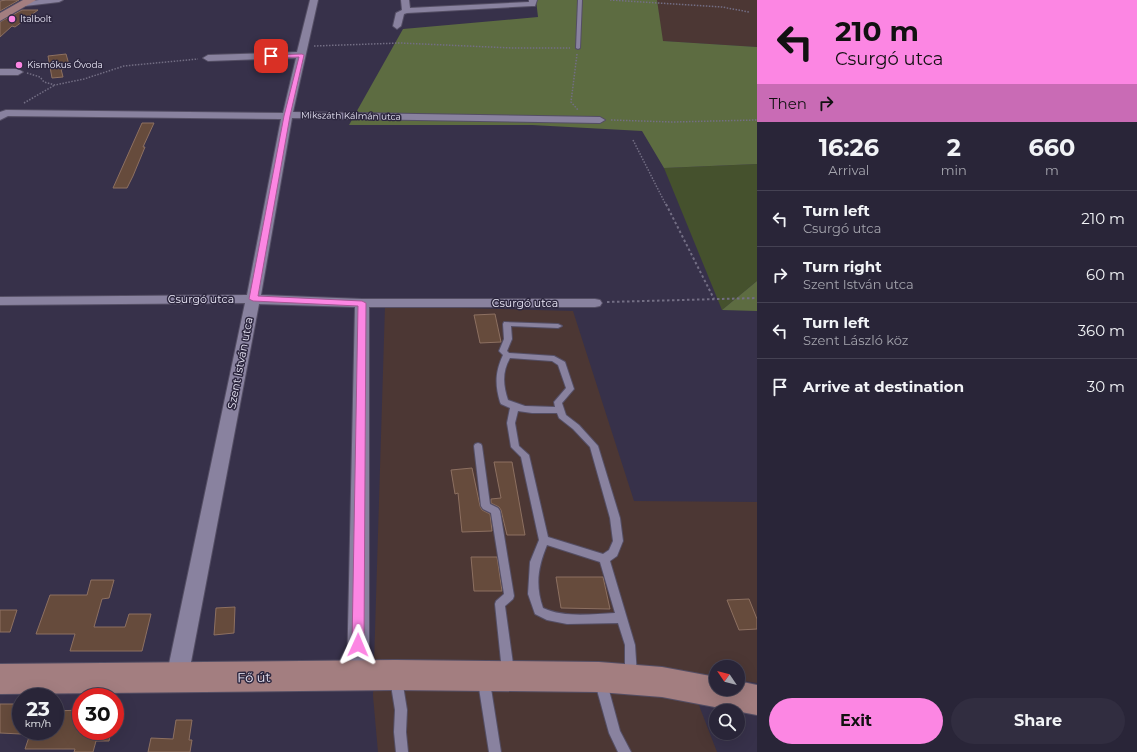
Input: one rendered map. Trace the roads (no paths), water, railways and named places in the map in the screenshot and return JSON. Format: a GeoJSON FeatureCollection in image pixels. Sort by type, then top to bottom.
{"type":"FeatureCollection","features":[{"type":"Feature","properties":{"kind":"main road"},"geometry":{"type":"LineString","coordinates":[[0,18],[28,2]]}},
{"type":"Feature","properties":{"kind":"main road","name":"Fő út"},"geometry":{"type":"LineString","coordinates":[[0,679],[358,675],[599,677],[631,678],[662,682],[757,700]]}},
{"type":"Feature","properties":{"kind":"street"},"geometry":{"type":"LineString","coordinates":[[28,2],[59,0]]}},
{"type":"Feature","properties":{"kind":"street","name":"Szent István utca"},"geometry":{"type":"LineString","coordinates":[[177,678],[253,299],[287,116],[314,0]]}},
{"type":"Feature","properties":{"kind":"street"},"geometry":{"type":"LineString","coordinates":[[405,0],[406,11]]}},
{"type":"Feature","properties":{"kind":"street"},"geometry":{"type":"LineString","coordinates":[[397,26],[400,13],[406,11],[532,4],[533,0]]}},
{"type":"Feature","properties":{"kind":"street"},"geometry":{"type":"LineString","coordinates":[[208,58],[302,51]]}},
{"type":"Feature","properties":{"kind":"street"},"geometry":{"type":"LineString","coordinates":[[0,72],[18,72]]}},
{"type":"Feature","properties":{"kind":"street","name":"Mikszáth Kálmán utca"},"geometry":{"type":"LineString","coordinates":[[3,115],[287,116],[600,120]]}},
{"type":"Feature","properties":{"kind":"street","name":"Csurgó utca"},"geometry":{"type":"LineString","coordinates":[[0,301],[253,299],[362,303],[595,303]]}},
{"type":"Feature","properties":{"kind":"street"},"geometry":{"type":"LineString","coordinates":[[358,675],[362,303]]}},
{"type":"Feature","properties":{"kind":"lane"},"geometry":{"type":"LineString","coordinates":[[578,48],[580,0]]}},
{"type":"Feature","properties":{"kind":"lane"},"geometry":{"type":"LineString","coordinates":[[544,540],[604,559],[613,554],[618,541],[615,518],[594,446],[576,427],[562,416],[560,410],[558,402],[570,389],[562,364],[554,359],[507,355],[503,351],[508,339],[507,324],[558,326]]}},
{"type":"Feature","properties":{"kind":"lane"},"geometry":{"type":"LineString","coordinates":[[507,355],[500,369],[500,389],[504,402],[514,408],[531,412],[560,410]]}},
{"type":"Feature","properties":{"kind":"lane"},"geometry":{"type":"LineString","coordinates":[[514,408],[511,424],[515,447],[525,455],[544,540],[535,562],[533,594],[540,611],[547,615],[566,619],[622,618]]}},
{"type":"Feature","properties":{"kind":"lane"},"geometry":{"type":"LineString","coordinates":[[478,446],[486,506],[495,511],[509,596],[500,604],[496,675],[495,752]]}},
{"type":"Feature","properties":{"kind":"lane"},"geometry":{"type":"LineString","coordinates":[[604,559],[630,645],[631,678]]}},
{"type":"Feature","properties":{"kind":"lane"},"geometry":{"type":"LineString","coordinates":[[395,675],[401,710],[400,732],[402,752]]}},
{"type":"Feature","properties":{"kind":"lane"},"geometry":{"type":"LineString","coordinates":[[599,677],[615,733],[625,752]]}},
{"type":"Feature","properties":{"kind":"place","name":"Italbolt"},"geometry":{"type":"Point","coordinates":[12,19]}},
{"type":"Feature","properties":{"kind":"place","name":"Kismókus Óvoda"},"geometry":{"type":"Point","coordinates":[19,65]}}]}
